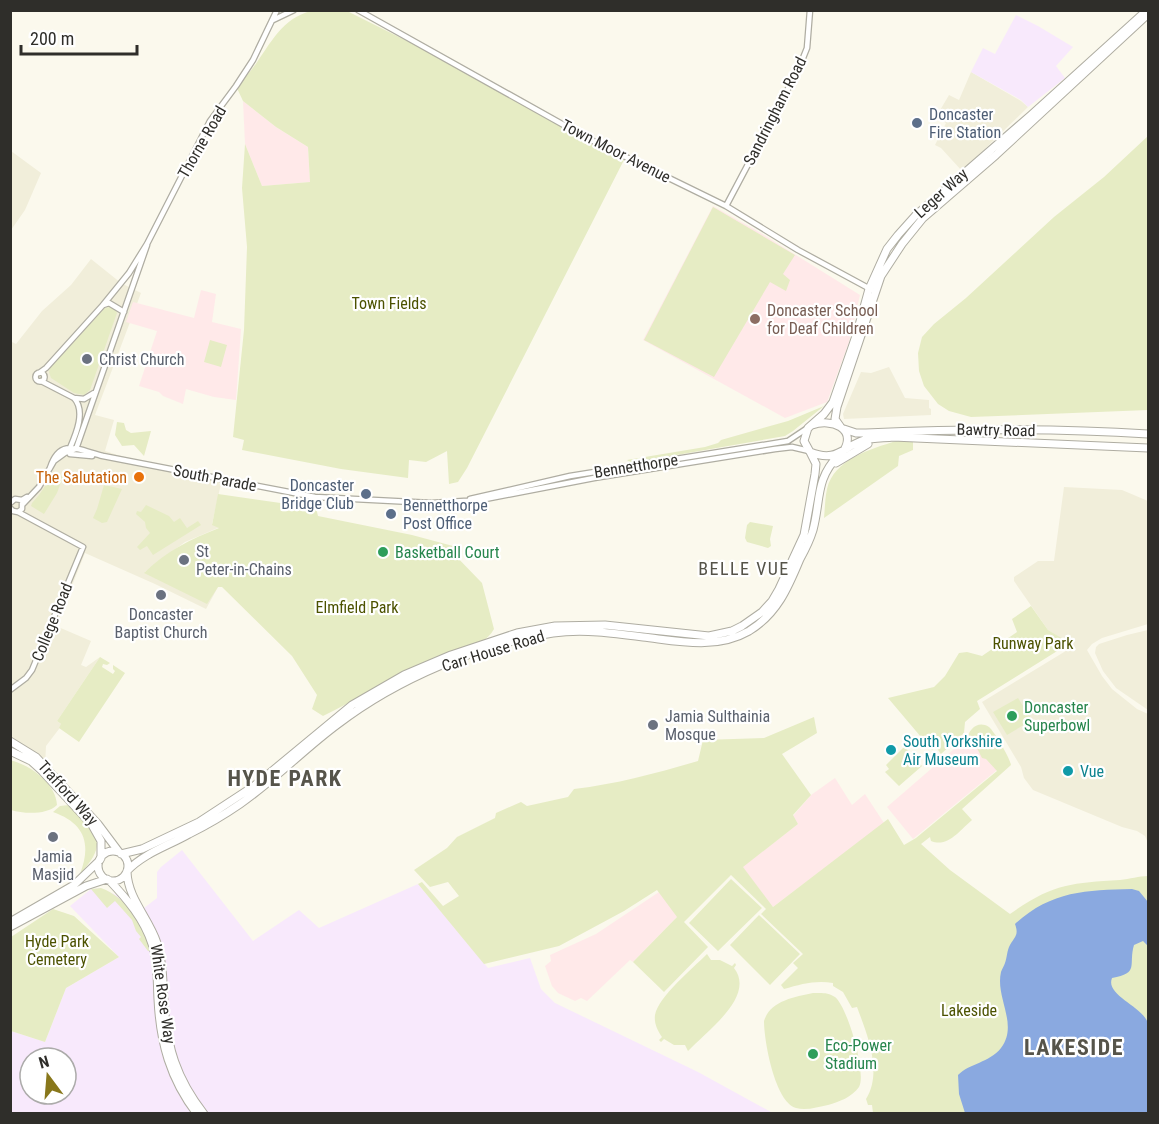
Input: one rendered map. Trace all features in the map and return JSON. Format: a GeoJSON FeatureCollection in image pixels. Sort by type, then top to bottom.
{"type":"FeatureCollection","features":[{"type":"Feature","properties":{"kind":"highway","name":"Leger Way"},"geometry":{"type":"LineString","coordinates":[[809,427],[824,414],[833,402],[872,290],[887,264],[923,218],[996,155],[1148,11]]}},
{"type":"Feature","properties":{"kind":"highway","name":"Leger Way"},"geometry":{"type":"LineString","coordinates":[[842,428],[835,414],[872,290]]}},
{"type":"Feature","properties":{"kind":"highway"},"geometry":{"type":"LineString","coordinates":[[826,423],[842,428],[847,444],[842,452],[825,456],[810,451],[804,441],[809,427],[826,423]]}},
{"type":"Feature","properties":{"kind":"highway","name":"Bawtry Road"},"geometry":{"type":"LineString","coordinates":[[842,428],[855,433],[945,429],[1103,431],[1149,434]]}},
{"type":"Feature","properties":{"kind":"highway","name":"Bawtry Road"},"geometry":{"type":"LineString","coordinates":[[825,472],[866,444],[894,437]]}},
{"type":"Feature","properties":{"kind":"highway","name":"Bawtry Road"},"geometry":{"type":"LineString","coordinates":[[842,452],[866,440],[894,437],[1149,448]]}},
{"type":"Feature","properties":{"kind":"highway","name":"Carr House Road"},"geometry":{"type":"LineString","coordinates":[[120,853],[148,846],[199,822],[254,786],[352,705],[404,675],[451,655],[518,633],[555,626],[605,625],[709,636],[732,631],[742,626],[762,612],[772,601],[804,535],[816,464],[810,451]]}},
{"type":"Feature","properties":{"kind":"highway","name":"Carr House Road"},"geometry":{"type":"LineString","coordinates":[[127,871],[141,859],[190,834],[240,804],[338,724],[365,705],[438,667],[523,639],[574,631],[707,643],[727,640],[747,632],[772,612],[786,593],[812,533],[820,484],[825,472],[842,452]]}},
{"type":"Feature","properties":{"kind":"highway","name":"Trafford Way"},"geometry":{"type":"LineString","coordinates":[[10,741],[36,757],[98,825],[120,853]]}},
{"type":"Feature","properties":{"kind":"highway","name":"Trafford Way"},"geometry":{"type":"LineString","coordinates":[[10,751],[21,755],[36,766],[92,825],[101,840],[101,859]]}},
{"type":"Feature","properties":{"kind":"highway"},"geometry":{"type":"LineString","coordinates":[[10,922],[74,885],[107,853],[120,853],[128,862],[127,871],[122,878],[86,886],[10,927]]}},
{"type":"Feature","properties":{"kind":"highway"},"geometry":{"type":"LineString","coordinates":[[101,859],[100,871],[108,880]]}},
{"type":"Feature","properties":{"kind":"highway","name":"White Rose Way"},"geometry":{"type":"LineString","coordinates":[[127,871],[129,890],[152,929],[160,956],[165,1020],[173,1059],[185,1087],[204,1113]]}},
{"type":"Feature","properties":{"kind":"highway","name":"White Rose Way"},"geometry":{"type":"LineString","coordinates":[[108,880],[134,909],[149,936],[155,958],[164,1048],[178,1085],[197,1113]]}},
{"type":"Feature","properties":{"kind":"street","name":"Thorne Road"},"geometry":{"type":"LineString","coordinates":[[74,398],[41,381],[44,377],[39,373],[103,305],[129,273],[147,244],[210,121],[253,60],[277,10]]}},
{"type":"Feature","properties":{"kind":"street"},"geometry":{"type":"LineString","coordinates":[[273,20],[294,10]]}},
{"type":"Feature","properties":{"kind":"street","name":"Town Moor Avenue"},"geometry":{"type":"LineString","coordinates":[[358,10],[587,138],[726,206],[798,250],[872,290]]}},
{"type":"Feature","properties":{"kind":"street","name":"Sandringham Road"},"geometry":{"type":"LineString","coordinates":[[726,206],[799,68],[807,48],[810,10]]}},
{"type":"Feature","properties":{"kind":"street","name":"Thorne Road"},"geometry":{"type":"LineString","coordinates":[[73,451],[147,244]]}},
{"type":"Feature","properties":{"kind":"street"},"geometry":{"type":"LineString","coordinates":[[103,305],[112,304],[124,312]]}},
{"type":"Feature","properties":{"kind":"street"},"geometry":{"type":"LineString","coordinates":[[74,398],[84,399],[94,393]]}},
{"type":"Feature","properties":{"kind":"street"},"geometry":{"type":"LineString","coordinates":[[73,451],[79,423],[78,402],[74,398]]}},
{"type":"Feature","properties":{"kind":"street","name":"Bennetthorpe"},"geometry":{"type":"LineString","coordinates":[[461,501],[570,476],[788,441],[809,427]]}},
{"type":"Feature","properties":{"kind":"street","name":"Bennetthorpe"},"geometry":{"type":"LineString","coordinates":[[326,498],[432,503],[480,500],[594,478],[775,449],[792,447],[810,451]]}},
{"type":"Feature","properties":{"kind":"street"},"geometry":{"type":"LineString","coordinates":[[50,468],[58,451],[73,451]]}},
{"type":"Feature","properties":{"kind":"street"},"geometry":{"type":"LineString","coordinates":[[18,512],[21,503],[34,493],[54,461],[65,453],[73,451]]}},
{"type":"Feature","properties":{"kind":"street","name":"South Parade"},"geometry":{"type":"LineString","coordinates":[[73,451],[326,498]]}},
{"type":"Feature","properties":{"kind":"street"},"geometry":{"type":"LineString","coordinates":[[10,503],[13,500],[21,503],[38,521]]}},
{"type":"Feature","properties":{"kind":"street"},"geometry":{"type":"LineString","coordinates":[[10,508],[38,521]]}},
{"type":"Feature","properties":{"kind":"street","name":"College Road"},"geometry":{"type":"LineString","coordinates":[[10,690],[27,678],[32,670],[83,547],[38,521]]}},
{"type":"Feature","properties":{"kind":"shaded area"},"geometry":{"type":"Polygon","coordinates":[[[1016,15],[1073,47],[1056,66],[1065,78],[1028,107],[1021,100],[971,72],[983,48],[995,54],[1016,15]]]}},
{"type":"Feature","properties":{"kind":"shaded area"},"geometry":{"type":"Polygon","coordinates":[[[971,72],[1028,107],[962,171],[941,148],[935,145],[946,123],[936,117],[949,95],[959,100],[971,72]]]}},
{"type":"Feature","properties":{"kind":"shaded area"},"geometry":{"type":"Polygon","coordinates":[[[243,101],[276,127],[308,147],[310,182],[262,186],[245,144],[243,101]]]}},
{"type":"Feature","properties":{"kind":"shaded area"},"geometry":{"type":"Polygon","coordinates":[[[11,151],[41,173],[25,210],[11,230],[11,151]]]}},
{"type":"Feature","properties":{"kind":"shaded area","name":"Doncaster School for Deaf Children"},"geometry":{"type":"Polygon","coordinates":[[[713,206],[860,295],[849,342],[827,402],[785,418],[643,340],[713,206]]]}},
{"type":"Feature","properties":{"kind":"shaded area"},"geometry":{"type":"Polygon","coordinates":[[[91,259],[121,283],[141,293],[95,415],[114,420],[105,451],[146,464],[222,479],[212,524],[220,527],[185,542],[145,572],[179,589],[218,587],[206,609],[85,553],[56,626],[91,641],[81,665],[86,667],[100,657],[57,721],[62,725],[46,746],[45,768],[11,751],[10,341],[16,344],[42,311],[71,285],[91,259]]]}},
{"type":"Feature","properties":{"kind":"shaded area"},"geometry":{"type":"Polygon","coordinates":[[[201,290],[216,294],[212,322],[241,329],[236,400],[186,389],[183,404],[159,392],[139,386],[157,331],[126,322],[133,302],[194,318],[201,290]]]}},
{"type":"Feature","properties":{"kind":"shaded area"},"geometry":{"type":"Polygon","coordinates":[[[889,367],[905,398],[929,400],[931,415],[844,419],[843,414],[861,372],[871,373],[889,367]]]}},
{"type":"Feature","properties":{"kind":"shaded area"},"geometry":{"type":"Polygon","coordinates":[[[1064,487],[1122,490],[1148,501],[1148,624],[1102,638],[1087,650],[1112,689],[1137,709],[1148,714],[1148,843],[1145,836],[1137,831],[1033,790],[982,702],[1074,646],[1048,630],[1014,581],[1014,577],[1038,561],[1054,561],[1064,487]]]}},
{"type":"Feature","properties":{"kind":"shaded area"},"geometry":{"type":"Polygon","coordinates":[[[1148,630],[1148,710],[1116,688],[1103,671],[1095,653],[1099,644],[1148,630]]]}},
{"type":"Feature","properties":{"kind":"shaded area"},"geometry":{"type":"Polygon","coordinates":[[[968,737],[997,770],[913,839],[887,807],[968,737]]]}},
{"type":"Feature","properties":{"kind":"shaded area"},"geometry":{"type":"Polygon","coordinates":[[[835,778],[852,805],[865,794],[884,823],[773,907],[742,867],[798,824],[793,816],[811,795],[835,778]]]}},
{"type":"Feature","properties":{"kind":"shaded area"},"geometry":{"type":"Polygon","coordinates":[[[182,850],[253,941],[299,910],[319,928],[418,884],[488,968],[530,958],[541,989],[555,1003],[698,1072],[771,1112],[770,1114],[11,1114],[11,1031],[45,1042],[66,988],[119,957],[70,906],[91,889],[100,888],[119,896],[135,915],[157,898],[157,872],[182,850]]]}},
{"type":"Feature","properties":{"kind":"shaded area"},"geometry":{"type":"Polygon","coordinates":[[[659,892],[678,916],[633,962],[630,960],[587,1001],[581,998],[575,1001],[558,993],[552,986],[545,966],[551,961],[550,955],[596,934],[659,892]]]}},
{"type":"Feature","properties":{"kind":"green space","name":"Town Fields"},"geometry":{"type":"Polygon","coordinates":[[[345,10],[467,71],[625,158],[458,482],[449,484],[447,451],[426,462],[409,460],[408,478],[341,469],[242,450],[244,440],[233,437],[244,330],[247,247],[242,188],[245,144],[262,186],[310,182],[308,147],[276,127],[243,101],[236,86],[246,77],[278,32],[288,23],[312,11],[345,10]]]}},
{"type":"Feature","properties":{"kind":"green space"},"geometry":{"type":"Polygon","coordinates":[[[1148,136],[1148,410],[971,417],[949,411],[938,404],[924,386],[919,371],[918,353],[922,337],[1054,217],[1104,177],[1148,136]]]}},
{"type":"Feature","properties":{"kind":"green space"},"geometry":{"type":"Polygon","coordinates":[[[713,207],[795,255],[783,274],[790,280],[786,291],[770,282],[714,377],[644,340],[713,207]]]}},
{"type":"Feature","properties":{"kind":"green space"},"geometry":{"type":"Polygon","coordinates":[[[105,308],[114,308],[117,313],[90,390],[84,395],[74,393],[51,378],[50,368],[105,308]]]}},
{"type":"Feature","properties":{"kind":"green space"},"geometry":{"type":"Polygon","coordinates":[[[210,340],[227,345],[221,367],[204,362],[210,340]]]}},
{"type":"Feature","properties":{"kind":"green space"},"geometry":{"type":"Polygon","coordinates":[[[824,406],[785,436],[631,463],[627,460],[705,447],[721,440],[788,421],[824,406]]]}},
{"type":"Feature","properties":{"kind":"green space"},"geometry":{"type":"Polygon","coordinates":[[[117,422],[124,423],[126,430],[131,433],[151,431],[144,456],[134,445],[122,446],[115,435],[117,422]]]}},
{"type":"Feature","properties":{"kind":"green space"},"geometry":{"type":"Polygon","coordinates":[[[896,441],[913,441],[913,450],[899,456],[898,466],[824,518],[827,489],[837,470],[855,457],[896,441]]]}},
{"type":"Feature","properties":{"kind":"green space"},"geometry":{"type":"Polygon","coordinates":[[[54,473],[63,477],[57,493],[44,514],[31,506],[54,473]]]}},
{"type":"Feature","properties":{"kind":"green space"},"geometry":{"type":"Polygon","coordinates":[[[104,485],[122,489],[107,522],[102,523],[93,518],[104,485]]]}},
{"type":"Feature","properties":{"kind":"green space","name":"Elmfield Park"},"geometry":{"type":"Polygon","coordinates":[[[218,494],[316,508],[318,516],[412,535],[453,546],[451,551],[482,583],[494,629],[488,637],[468,650],[408,673],[323,716],[312,709],[317,695],[292,656],[222,587],[218,587],[207,604],[144,573],[179,546],[219,528],[212,525],[218,494]]]}},
{"type":"Feature","properties":{"kind":"green space"},"geometry":{"type":"Polygon","coordinates":[[[146,505],[169,516],[174,522],[180,518],[187,528],[198,521],[201,525],[153,555],[147,546],[140,550],[137,547],[150,533],[145,522],[136,514],[137,511],[141,512],[146,505]]]}},
{"type":"Feature","properties":{"kind":"green space"},"geometry":{"type":"Polygon","coordinates":[[[750,522],[773,526],[771,546],[768,548],[747,542],[745,538],[747,525],[750,522]]]}},
{"type":"Feature","properties":{"kind":"green space","name":"Runway Park"},"geometry":{"type":"Polygon","coordinates":[[[1031,606],[1048,630],[1070,643],[977,701],[980,709],[965,722],[964,733],[941,754],[936,747],[932,750],[888,698],[934,687],[945,676],[959,653],[967,652],[982,656],[1017,632],[1012,619],[1031,606]]]}},
{"type":"Feature","properties":{"kind":"green space"},"geometry":{"type":"Polygon","coordinates":[[[100,657],[110,663],[103,664],[102,667],[113,674],[115,671],[113,665],[125,673],[79,742],[59,728],[61,724],[57,721],[100,657]]]}},
{"type":"Feature","properties":{"kind":"green space","name":"Doncaster Superbowl"},"geometry":{"type":"Polygon","coordinates":[[[1018,698],[1032,720],[1007,735],[993,712],[1018,698]]]}},
{"type":"Feature","properties":{"kind":"green space","name":"Lakeside"},"geometry":{"type":"Polygon","coordinates":[[[814,717],[817,733],[782,754],[811,795],[793,815],[798,824],[743,867],[773,907],[888,819],[904,845],[916,838],[997,771],[986,759],[982,758],[977,748],[967,739],[970,732],[978,725],[989,727],[1002,745],[1011,765],[962,809],[972,820],[958,833],[943,842],[931,841],[930,837],[921,844],[950,870],[1010,914],[1038,896],[1062,887],[1148,876],[1148,1113],[873,1113],[872,1105],[868,1105],[866,1099],[873,1077],[872,1053],[857,1007],[852,1008],[843,992],[833,986],[833,983],[815,982],[784,989],[781,985],[798,968],[793,963],[803,954],[761,914],[766,909],[731,875],[684,922],[708,947],[664,992],[633,962],[677,917],[657,890],[624,911],[559,946],[484,964],[418,884],[422,882],[443,906],[459,896],[448,882],[430,887],[414,870],[447,848],[457,837],[495,818],[496,813],[521,802],[527,806],[568,797],[574,789],[637,778],[698,761],[703,740],[764,738],[814,717]]]}},
{"type":"Feature","properties":{"kind":"green space"},"geometry":{"type":"Polygon","coordinates":[[[903,745],[922,766],[899,786],[885,772],[889,769],[886,765],[903,748],[903,745]]]}},
{"type":"Feature","properties":{"kind":"green space"},"geometry":{"type":"Polygon","coordinates":[[[10,760],[26,766],[41,776],[52,789],[57,805],[47,811],[35,813],[11,810],[10,760]]]}},
{"type":"Feature","properties":{"kind":"green space"},"geometry":{"type":"Polygon","coordinates":[[[69,805],[96,837],[95,853],[80,874],[85,853],[83,836],[72,822],[53,812],[60,806],[69,805]]]}},
{"type":"Feature","properties":{"kind":"green space"},"geometry":{"type":"Polygon","coordinates":[[[731,879],[762,908],[718,951],[689,923],[731,879]]]}},
{"type":"Feature","properties":{"kind":"green space"},"geometry":{"type":"Polygon","coordinates":[[[101,888],[111,892],[127,905],[139,921],[151,951],[148,951],[139,939],[141,937],[132,920],[115,901],[107,908],[91,889],[101,888]]]}},
{"type":"Feature","properties":{"kind":"green space","name":"Hyde Park Cemetery"},"geometry":{"type":"Polygon","coordinates":[[[53,909],[74,916],[119,957],[66,988],[45,1042],[11,1031],[11,937],[53,909]]]}},
{"type":"Feature","properties":{"kind":"green space"},"geometry":{"type":"Polygon","coordinates":[[[759,915],[800,954],[770,985],[730,945],[759,915]]]}},
{"type":"Feature","properties":{"kind":"green space"},"geometry":{"type":"Polygon","coordinates":[[[707,954],[711,960],[720,960],[732,966],[735,963],[739,990],[734,1001],[717,1023],[688,1051],[685,1045],[674,1045],[664,1039],[661,1042],[659,1040],[662,1037],[655,1021],[658,1008],[677,983],[707,954]]]}},
{"type":"Feature","properties":{"kind":"green space","name":"Eco-Power Stadium"},"geometry":{"type":"Polygon","coordinates":[[[813,993],[830,994],[840,1003],[854,1040],[861,1079],[856,1091],[845,1099],[828,1105],[800,1109],[789,1103],[782,1095],[777,1083],[766,1042],[764,1021],[767,1014],[777,1004],[813,993]]]}},
{"type":"Feature","properties":{"kind":"water","name":"Lakeside"},"geometry":{"type":"Polygon","coordinates":[[[1132,889],[1139,891],[1148,902],[1148,946],[1143,941],[1134,945],[1130,971],[1112,978],[1111,984],[1114,990],[1139,1011],[1148,1023],[1148,1113],[965,1113],[959,1094],[958,1075],[996,1053],[1006,1039],[1007,1020],[1000,982],[1008,949],[1016,933],[1015,924],[1042,905],[1070,894],[1132,889]]]}},
{"type":"Feature","properties":{"kind":"place","name":"Doncaster Fire Station"},"geometry":{"type":"Point","coordinates":[917,123]}},
{"type":"Feature","properties":{"kind":"place","name":"Doncaster School for Deaf Children"},"geometry":{"type":"Point","coordinates":[755,319]}},
{"type":"Feature","properties":{"kind":"place","name":"Christ Church"},"geometry":{"type":"Point","coordinates":[87,359]}},
{"type":"Feature","properties":{"kind":"place","name":"The Salutation"},"geometry":{"type":"Point","coordinates":[139,477]}},
{"type":"Feature","properties":{"kind":"place","name":"Doncaster Bridge Club"},"geometry":{"type":"Point","coordinates":[366,494]}},
{"type":"Feature","properties":{"kind":"place","name":"Bennetthorpe Post Office"},"geometry":{"type":"Point","coordinates":[391,514]}},
{"type":"Feature","properties":{"kind":"place","name":"Basketball Court"},"geometry":{"type":"Point","coordinates":[383,552]}},
{"type":"Feature","properties":{"kind":"place","name":"St Peter-in-Chains"},"geometry":{"type":"Point","coordinates":[184,560]}},
{"type":"Feature","properties":{"kind":"place","name":"Doncaster Baptist Church"},"geometry":{"type":"Point","coordinates":[161,595]}},
{"type":"Feature","properties":{"kind":"place","name":"Doncaster Superbowl"},"geometry":{"type":"Point","coordinates":[1012,716]}},
{"type":"Feature","properties":{"kind":"place","name":"Jamia Sulthainia Mosque"},"geometry":{"type":"Point","coordinates":[653,725]}},
{"type":"Feature","properties":{"kind":"place","name":"South Yorkshire Air Museum"},"geometry":{"type":"Point","coordinates":[891,750]}},
{"type":"Feature","properties":{"kind":"place","name":"Vue"},"geometry":{"type":"Point","coordinates":[1068,771]}},
{"type":"Feature","properties":{"kind":"place","name":"Jamia Masjid"},"geometry":{"type":"Point","coordinates":[53,837]}},
{"type":"Feature","properties":{"kind":"place","name":"Eco-Power Stadium"},"geometry":{"type":"Point","coordinates":[813,1054]}},
{"type":"Feature","properties":{"kind":"district","name":"BELLE VUE"},"geometry":{"type":"Point","coordinates":[744,568]}},
{"type":"Feature","properties":{"kind":"district","name":"HYDE PARK"},"geometry":{"type":"Point","coordinates":[285,778]}},
{"type":"Feature","properties":{"kind":"district","name":"LAKESIDE"},"geometry":{"type":"Point","coordinates":[1074,1047]}}]}
